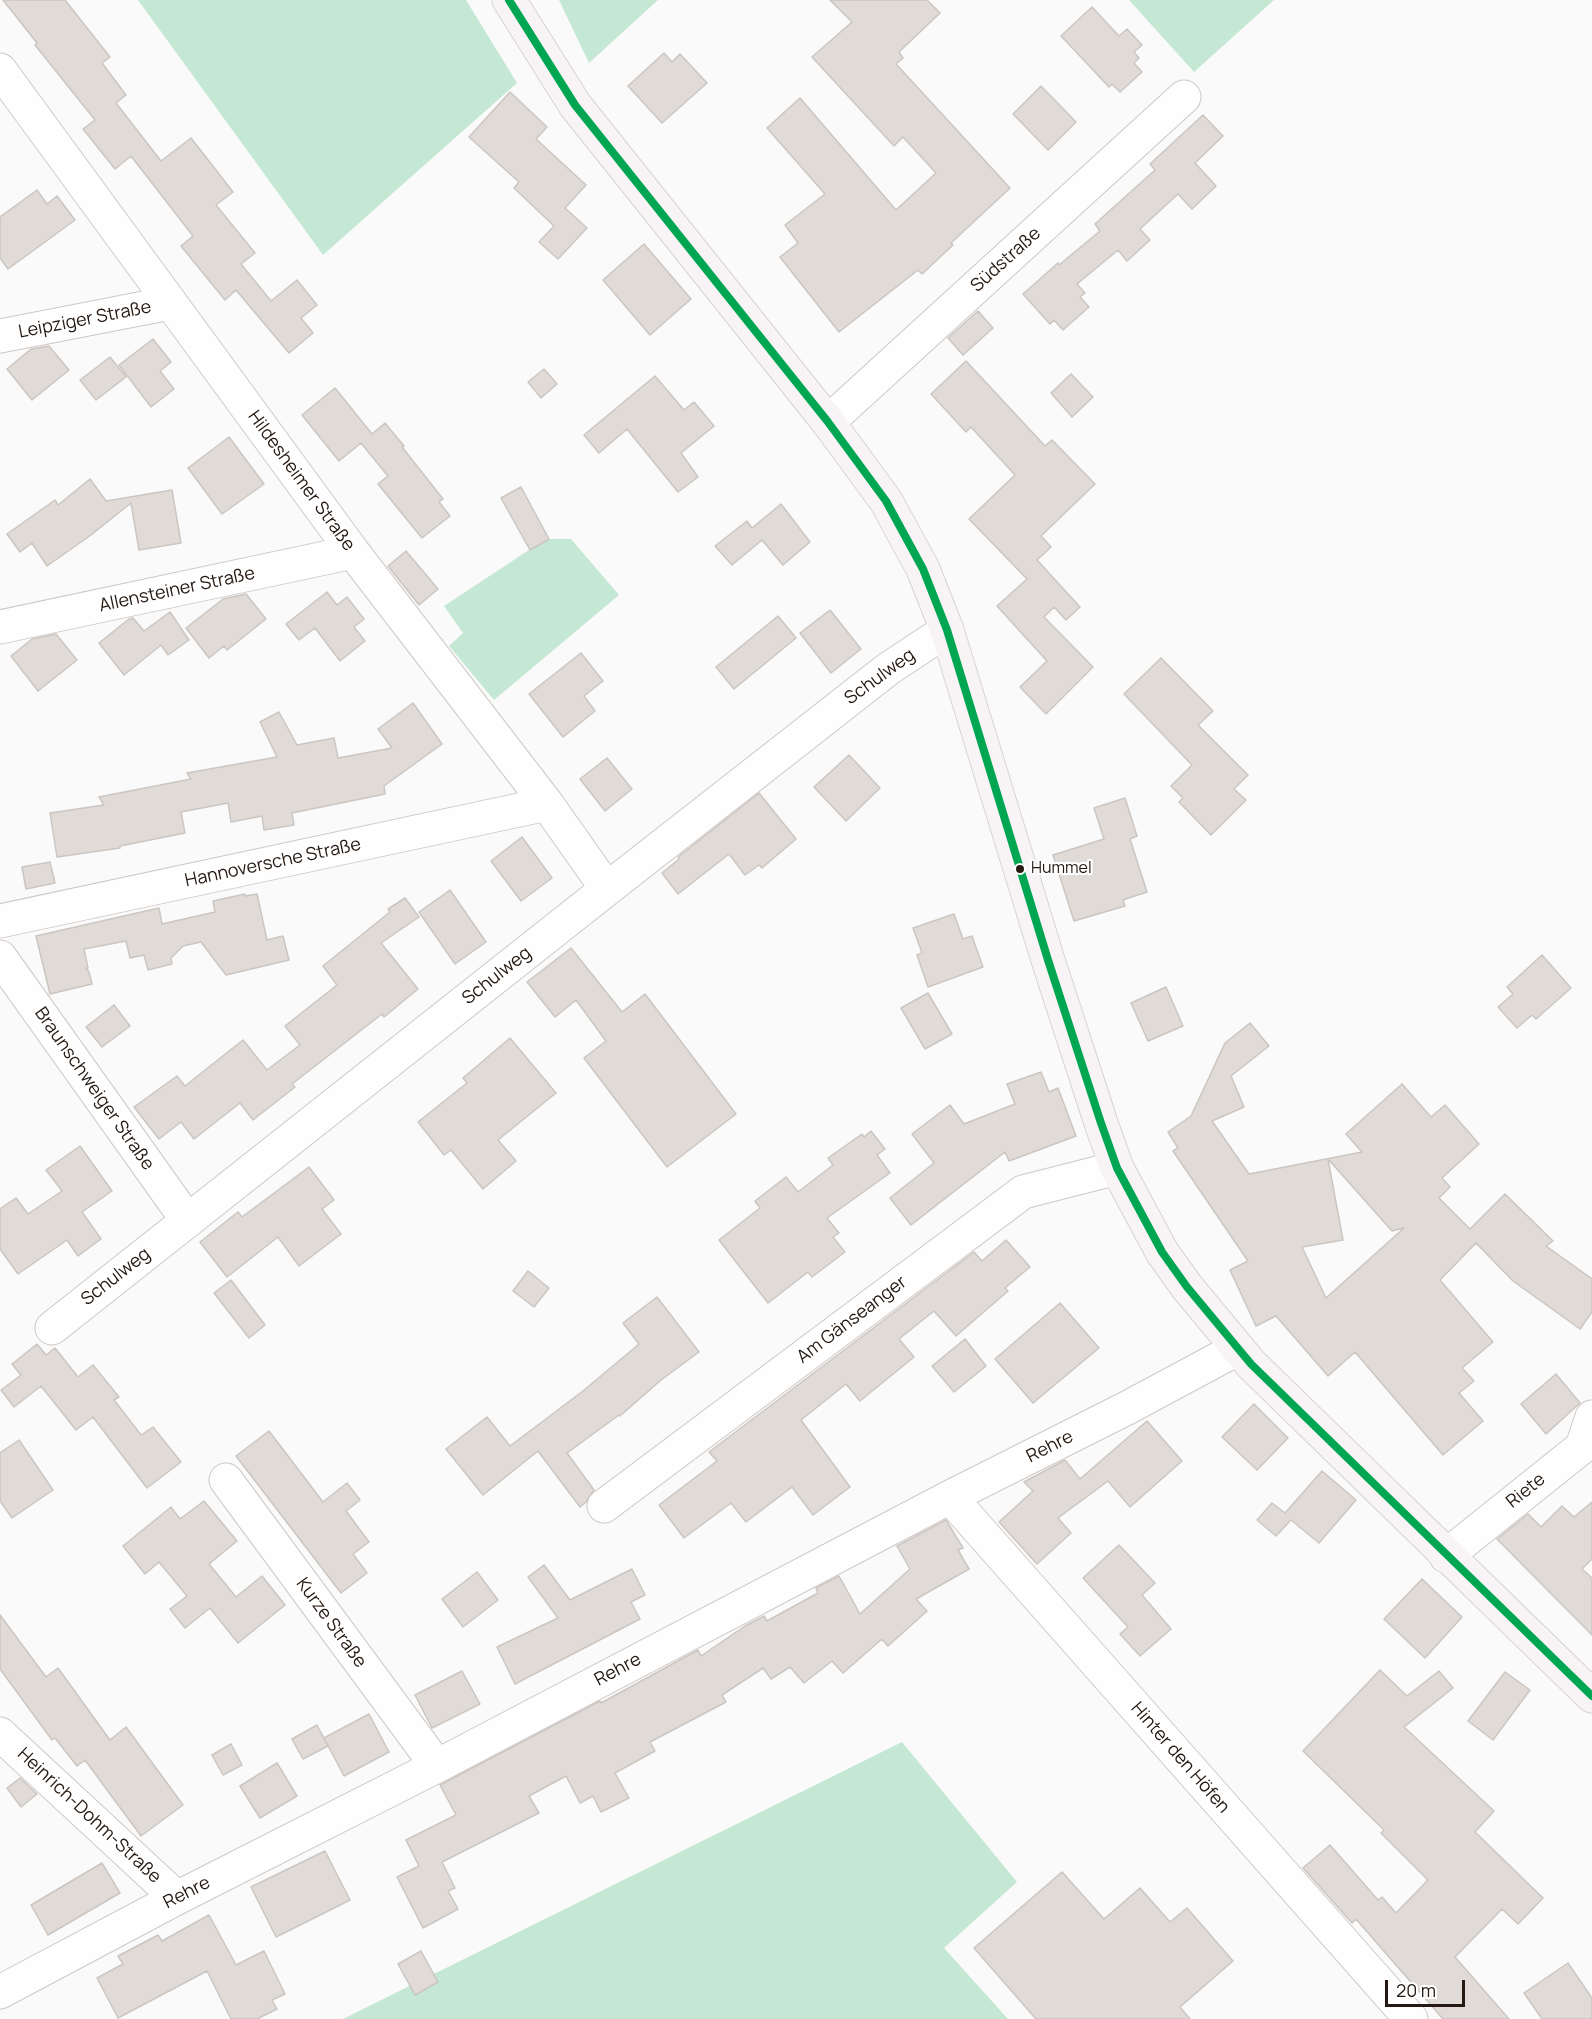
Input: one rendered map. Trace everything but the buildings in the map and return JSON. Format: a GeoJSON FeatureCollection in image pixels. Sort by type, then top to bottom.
{"type":"FeatureCollection","features":[{"type":"Feature","properties":{"kind":"main road"},"geometry":{"type":"LineString","coordinates":[[509,0],[575,105],[828,422],[886,501],[923,569],[947,630],[1097,1112],[1117,1167],[1162,1252],[1237,1349],[1446,1556],[1592,1696]]}},
{"type":"Feature","properties":{"kind":"street","name":"Hildesheimer Straße"},"geometry":{"type":"LineString","coordinates":[[0,70],[353,552],[547,804],[607,888]]}},
{"type":"Feature","properties":{"kind":"street","name":"Südstraße"},"geometry":{"type":"LineString","coordinates":[[828,422],[1184,97]]}},
{"type":"Feature","properties":{"kind":"street","name":"Leipziger Straße"},"geometry":{"type":"LineString","coordinates":[[0,336],[170,303]]}},
{"type":"Feature","properties":{"kind":"street","name":"Allensteiner Straße"},"geometry":{"type":"LineString","coordinates":[[0,627],[353,552]]}},
{"type":"Feature","properties":{"kind":"street","name":"Schulweg"},"geometry":{"type":"LineString","coordinates":[[52,1328],[607,888],[888,669],[947,630]]}},
{"type":"Feature","properties":{"kind":"street","name":"Hannoversche Straße"},"geometry":{"type":"LineString","coordinates":[[0,921],[547,804]]}},
{"type":"Feature","properties":{"kind":"street","name":"Braunschweiger Straße"},"geometry":{"type":"LineString","coordinates":[[0,957],[188,1221]]}},
{"type":"Feature","properties":{"kind":"street","name":"Am Gänseanger"},"geometry":{"type":"LineString","coordinates":[[604,1506],[1023,1192],[1117,1167]]}},
{"type":"Feature","properties":{"kind":"street","name":"Rehre"},"geometry":{"type":"LineString","coordinates":[[0,1992],[1237,1349]]}},
{"type":"Feature","properties":{"kind":"street","name":"Riete"},"geometry":{"type":"LineString","coordinates":[[1446,1556],[1582,1447],[1592,1417]]}},
{"type":"Feature","properties":{"kind":"street","name":"Kurze Straße"},"geometry":{"type":"LineString","coordinates":[[226,1480],[437,1766]]}},
{"type":"Feature","properties":{"kind":"street","name":"Hinter den Höfen"},"geometry":{"type":"LineString","coordinates":[[950,1497],[1411,2019]]}},
{"type":"Feature","properties":{"kind":"street","name":"Heinrich-Dohm-Straße"},"geometry":{"type":"LineString","coordinates":[[0,1734],[177,1898]]}},
{"type":"Feature","properties":{"kind":"green space"},"geometry":{"type":"Polygon","coordinates":[[[138,0],[466,0],[517,83],[323,255],[138,0]]]}},
{"type":"Feature","properties":{"kind":"green space"},"geometry":{"type":"Polygon","coordinates":[[[559,0],[658,0],[589,63],[559,0]]]}},
{"type":"Feature","properties":{"kind":"green space"},"geometry":{"type":"Polygon","coordinates":[[[1129,0],[1274,0],[1194,72],[1129,0]]]}},
{"type":"Feature","properties":{"kind":"green space"},"geometry":{"type":"Polygon","coordinates":[[[549,539],[571,539],[619,595],[494,700],[449,646],[463,633],[444,606],[549,539]]]}},
{"type":"Feature","properties":{"kind":"green space"},"geometry":{"type":"Polygon","coordinates":[[[902,1742],[1017,1882],[944,1948],[1008,2019],[343,2019],[902,1742]]]}},
{"type":"Feature","properties":{"kind":"transit line"},"geometry":{"type":"LineString","coordinates":[[509,0],[575,105],[828,422],[886,501],[923,569],[947,630],[1048,960],[1101,1123],[1117,1168],[1162,1252],[1187,1287],[1251,1364],[1592,1696]]}},
{"type":"Feature","properties":{"kind":"place","name":"Hummel"},"geometry":{"type":"Point","coordinates":[1020,869]}}]}
